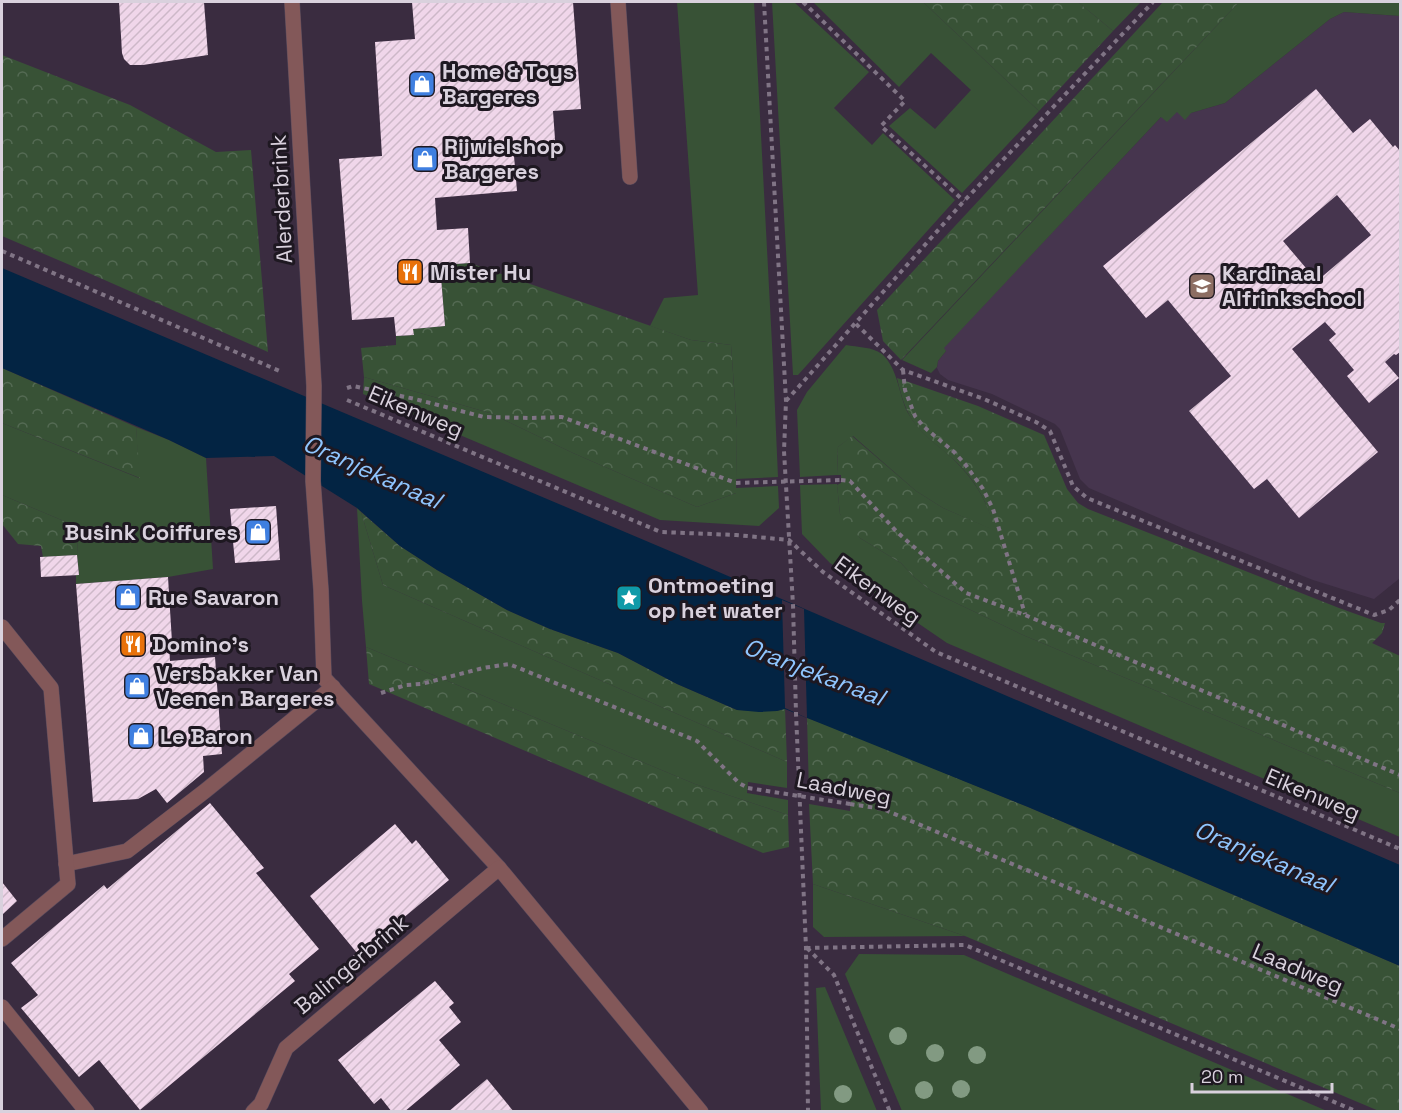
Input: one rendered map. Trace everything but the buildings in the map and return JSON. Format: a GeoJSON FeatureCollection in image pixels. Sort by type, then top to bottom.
{"type":"FeatureCollection","features":[{"type":"Feature","properties":{"kind":"street","name":"Alerderbrink"},"geometry":{"type":"LineString","coordinates":[[292,2],[314,390],[313,481],[321,590],[324,678],[333,687]]}},
{"type":"Feature","properties":{"kind":"street"},"geometry":{"type":"LineString","coordinates":[[618,2],[630,177]]}},
{"type":"Feature","properties":{"kind":"street"},"geometry":{"type":"LineString","coordinates":[[2,627],[51,688],[68,884],[2,939]]}},
{"type":"Feature","properties":{"kind":"street"},"geometry":{"type":"LineString","coordinates":[[66,864],[127,851],[333,687],[499,868],[701,1112]]}},
{"type":"Feature","properties":{"kind":"street","name":"Balingerbrink"},"geometry":{"type":"LineString","coordinates":[[253,1112],[261,1104],[286,1048],[499,868]]}},
{"type":"Feature","properties":{"kind":"street"},"geometry":{"type":"LineString","coordinates":[[2,1007],[87,1112]]}},
{"type":"Feature","properties":{"kind":"path"},"geometry":{"type":"LineString","coordinates":[[764,2],[786,401],[784,451],[793,605],[806,948],[808,1112]]}},
{"type":"Feature","properties":{"kind":"path"},"geometry":{"type":"LineString","coordinates":[[803,2],[905,101],[881,126],[964,201]]}},
{"type":"Feature","properties":{"kind":"path"},"geometry":{"type":"LineString","coordinates":[[786,401],[964,201],[1153,2]]}},
{"type":"Feature","properties":{"kind":"path","name":"Eikenweg"},"geometry":{"type":"LineString","coordinates":[[2,251],[314,390],[332,394],[661,532],[789,540],[823,572],[936,652],[1401,849]]}},
{"type":"Feature","properties":{"kind":"path"},"geometry":{"type":"LineString","coordinates":[[856,324],[903,370],[984,399],[1036,422],[1050,431],[1073,486],[1087,498],[1374,615],[1389,610],[1401,600]]}},
{"type":"Feature","properties":{"kind":"path"},"geometry":{"type":"LineString","coordinates":[[903,370],[905,390],[915,416],[965,464],[983,489],[993,509],[1025,615]]}},
{"type":"Feature","properties":{"kind":"path","name":"Eikenweg"},"geometry":{"type":"LineString","coordinates":[[332,394],[354,386],[484,417],[562,417],[736,483],[850,481],[897,532],[966,593],[1025,615],[1401,776]]}},
{"type":"Feature","properties":{"kind":"path","name":"Laadweg"},"geometry":{"type":"LineString","coordinates":[[351,706],[385,691],[406,685],[421,684],[483,668],[509,664],[696,741],[739,783],[748,788],[883,809],[1401,1029]]}},
{"type":"Feature","properties":{"kind":"path"},"geometry":{"type":"LineString","coordinates":[[806,948],[965,945],[1358,1112]]}},
{"type":"Feature","properties":{"kind":"path"},"geometry":{"type":"LineString","coordinates":[[806,948],[834,975],[890,1112]]}},
{"type":"Feature","properties":{"kind":"shaded area","name":"Kardinaal Alfrinkschool"},"geometry":{"type":"Polygon","coordinates":[[[1344,12],[1400,16],[1400,578],[1374,599],[1313,580],[1089,488],[1080,479],[1060,429],[1055,424],[992,394],[948,380],[940,374],[937,368],[938,361],[946,351],[943,348],[1162,116],[1177,112],[1191,113],[1225,103],[1330,19],[1344,12]]]}},
{"type":"Feature","properties":{"kind":"green space"},"geometry":{"type":"Polygon","coordinates":[[[677,2],[754,2],[778,477],[736,479],[737,428],[731,345],[691,340],[650,326],[664,298],[698,295],[677,2]]]}},
{"type":"Feature","properties":{"kind":"green space"},"geometry":{"type":"Polygon","coordinates":[[[772,2],[794,2],[869,72],[834,108],[872,145],[883,133],[955,200],[798,375],[793,375],[772,2]]]}},
{"type":"Feature","properties":{"kind":"green space"},"geometry":{"type":"Polygon","coordinates":[[[813,2],[923,2],[1039,111],[962,193],[889,126],[910,108],[935,129],[971,90],[931,53],[899,87],[813,2]]]}},
{"type":"Feature","properties":{"kind":"green space"},"geometry":{"type":"Polygon","coordinates":[[[923,2],[1078,2],[1113,31],[1039,111],[923,2]]]}},
{"type":"Feature","properties":{"kind":"green space"},"geometry":{"type":"Polygon","coordinates":[[[1078,2],[1141,2],[1113,31],[1078,2]]]}},
{"type":"Feature","properties":{"kind":"green space"},"geometry":{"type":"Polygon","coordinates":[[[1163,2],[1239,2],[901,360],[883,341],[877,310],[1163,2]]]}},
{"type":"Feature","properties":{"kind":"green space"},"geometry":{"type":"Polygon","coordinates":[[[1239,2],[1400,2],[1400,16],[1344,12],[1330,19],[1225,103],[1191,113],[1185,120],[1177,112],[1167,122],[1161,117],[944,348],[946,351],[931,373],[902,360],[1239,2]]]}},
{"type":"Feature","properties":{"kind":"green space"},"geometry":{"type":"Polygon","coordinates":[[[2,55],[130,105],[216,152],[251,150],[268,352],[2,236],[2,55]]]}},
{"type":"Feature","properties":{"kind":"green space"},"geometry":{"type":"Polygon","coordinates":[[[470,263],[691,340],[731,345],[737,429],[736,493],[697,507],[573,453],[490,413],[364,377],[361,348],[396,345],[396,336],[413,335],[413,329],[445,326],[440,265],[470,263]]]}},
{"type":"Feature","properties":{"kind":"green space"},"geometry":{"type":"Polygon","coordinates":[[[846,345],[874,350],[888,360],[912,420],[961,467],[974,483],[985,501],[995,531],[943,508],[916,491],[853,436],[838,447],[837,475],[800,477],[797,410],[807,392],[846,345]]]}},
{"type":"Feature","properties":{"kind":"green space"},"geometry":{"type":"Polygon","coordinates":[[[2,368],[136,427],[140,478],[2,423],[2,368]]]}},
{"type":"Feature","properties":{"kind":"green space"},"geometry":{"type":"Polygon","coordinates":[[[364,377],[490,413],[573,453],[697,507],[736,493],[736,488],[778,486],[779,508],[759,526],[660,520],[363,394],[364,377]]]}},
{"type":"Feature","properties":{"kind":"green space"},"geometry":{"type":"Polygon","coordinates":[[[897,378],[978,406],[1044,435],[1067,489],[1078,503],[1088,509],[1339,608],[1385,623],[1382,633],[1372,643],[1400,656],[1400,793],[1023,635],[931,591],[901,563],[860,538],[847,526],[840,514],[837,485],[841,483],[841,475],[837,475],[838,447],[852,436],[916,491],[943,508],[994,530],[988,510],[974,483],[961,466],[924,434],[912,420],[904,403],[897,378]]]}},
{"type":"Feature","properties":{"kind":"green space"},"geometry":{"type":"Polygon","coordinates":[[[2,423],[139,478],[136,427],[206,458],[213,569],[168,577],[76,584],[76,575],[79,574],[78,527],[2,495],[2,423]]]}},
{"type":"Feature","properties":{"kind":"green space"},"geometry":{"type":"Polygon","coordinates":[[[837,484],[840,514],[860,538],[901,563],[931,591],[1023,635],[1400,793],[1400,837],[947,643],[830,563],[802,534],[800,485],[837,484]]]}},
{"type":"Feature","properties":{"kind":"green space"},"geometry":{"type":"Polygon","coordinates":[[[2,495],[78,527],[77,555],[43,557],[41,546],[18,544],[2,524],[2,495]]]}},
{"type":"Feature","properties":{"kind":"green space"},"geometry":{"type":"Polygon","coordinates":[[[357,508],[361,512],[383,585],[787,762],[787,788],[748,782],[747,793],[788,800],[788,815],[695,784],[366,647],[357,508]]]}},
{"type":"Feature","properties":{"kind":"green space"},"geometry":{"type":"Polygon","coordinates":[[[361,512],[400,546],[507,610],[550,629],[618,653],[677,684],[737,710],[777,711],[785,708],[787,762],[383,585],[361,512]]]}},
{"type":"Feature","properties":{"kind":"green space"},"geometry":{"type":"Polygon","coordinates":[[[366,647],[695,784],[788,815],[789,847],[763,853],[369,684],[366,647]]]}},
{"type":"Feature","properties":{"kind":"green space"},"geometry":{"type":"Polygon","coordinates":[[[807,718],[1028,807],[1400,966],[1400,1111],[1379,1111],[965,936],[813,884],[809,804],[850,811],[851,799],[809,792],[807,718]]]}},
{"type":"Feature","properties":{"kind":"green space"},"geometry":{"type":"Polygon","coordinates":[[[813,884],[965,936],[824,937],[813,927],[813,884]]]}},
{"type":"Feature","properties":{"kind":"green space"},"geometry":{"type":"Polygon","coordinates":[[[859,954],[964,955],[1327,1111],[902,1111],[845,974],[859,954]]]}},
{"type":"Feature","properties":{"kind":"green space"},"geometry":{"type":"Polygon","coordinates":[[[825,987],[877,1111],[821,1111],[816,988],[825,987]]]}},
{"type":"Feature","properties":{"kind":"water","name":"Oranjekanaal"},"geometry":{"type":"Polygon","coordinates":[[[2,268],[684,557],[1400,865],[1400,966],[1028,807],[785,709],[759,712],[737,710],[677,684],[618,653],[550,629],[507,610],[400,546],[357,508],[274,456],[206,458],[2,368],[2,268]]]}},
{"type":"Feature","properties":{"kind":"pier"},"geometry":{"type":"Polygon","coordinates":[[[782,600],[804,609],[807,718],[785,708],[782,600]]]}},
{"type":"Feature","properties":{"kind":"place","name":"Home & Toys Bargeres"},"geometry":{"type":"Point","coordinates":[422,84]}},
{"type":"Feature","properties":{"kind":"place","name":"Rijwielshop Bargeres"},"geometry":{"type":"Point","coordinates":[425,159]}},
{"type":"Feature","properties":{"kind":"place","name":"Mister Hu"},"geometry":{"type":"Point","coordinates":[410,272]}},
{"type":"Feature","properties":{"kind":"place","name":"Kardinaal Alfrinkschool"},"geometry":{"type":"Point","coordinates":[1202,286]}},
{"type":"Feature","properties":{"kind":"place","name":"Busink Coiffures"},"geometry":{"type":"Point","coordinates":[258,532]}},
{"type":"Feature","properties":{"kind":"place","name":"Rue Savaron"},"geometry":{"type":"Point","coordinates":[128,597]}},
{"type":"Feature","properties":{"kind":"place","name":"Ontmoeting op het water"},"geometry":{"type":"Point","coordinates":[629,598]}},
{"type":"Feature","properties":{"kind":"place","name":"Domino's"},"geometry":{"type":"Point","coordinates":[133,644]}},
{"type":"Feature","properties":{"kind":"place","name":"Versbakker Van Veenen Bargeres"},"geometry":{"type":"Point","coordinates":[137,686]}},
{"type":"Feature","properties":{"kind":"place","name":"Le Baron"},"geometry":{"type":"Point","coordinates":[141,736]}}]}
